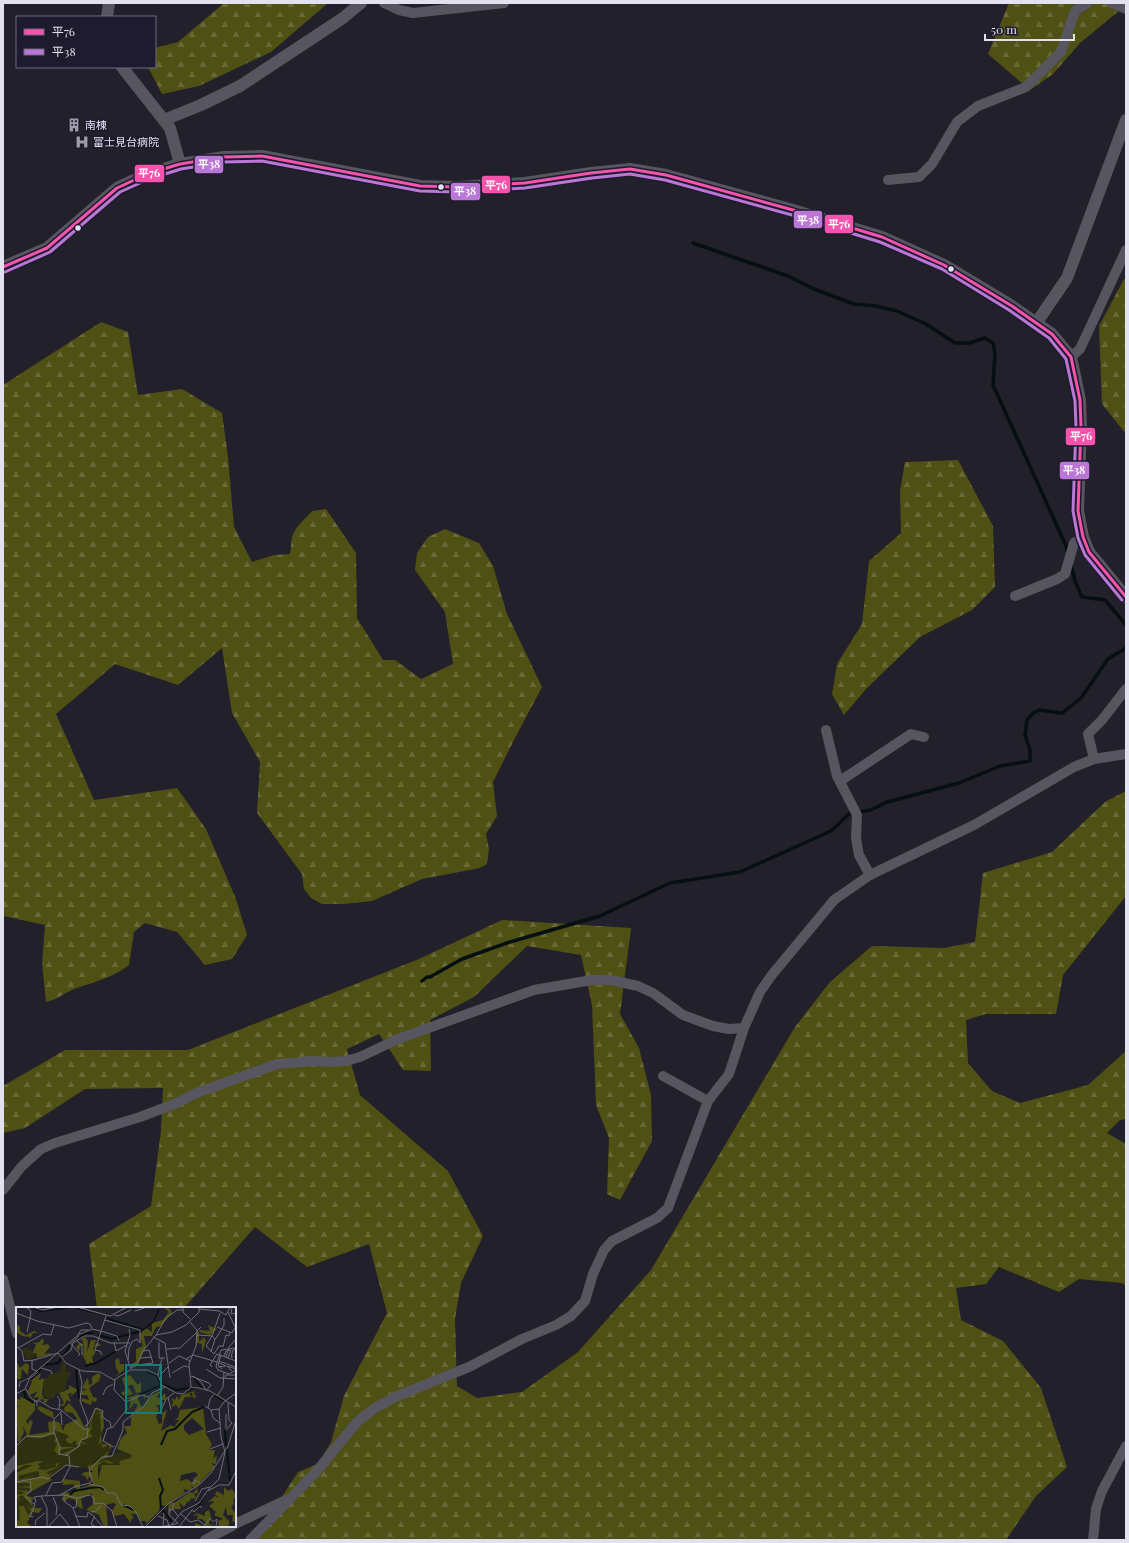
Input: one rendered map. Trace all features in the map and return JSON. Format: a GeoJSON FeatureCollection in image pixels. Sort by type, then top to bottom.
{"type":"FeatureCollection","features":[{"type":"Feature","properties":{"kind":"street"},"geometry":{"type":"LineString","coordinates":[[107,16],[109,3]]}},
{"type":"Feature","properties":{"kind":"street"},"geometry":{"type":"LineString","coordinates":[[164,120],[201,105],[240,86],[343,18],[361,3]]}},
{"type":"Feature","properties":{"kind":"street"},"geometry":{"type":"LineString","coordinates":[[384,3],[399,10],[414,12],[504,3]]}},
{"type":"Feature","properties":{"kind":"street"},"geometry":{"type":"LineString","coordinates":[[888,180],[919,177],[932,164],[957,122],[978,106],[1026,87],[1061,52],[1075,11],[1088,3]]}},
{"type":"Feature","properties":{"kind":"street"},"geometry":{"type":"LineString","coordinates":[[1112,3],[1126,9]]}},
{"type":"Feature","properties":{"kind":"street"},"geometry":{"type":"LineString","coordinates":[[123,68],[170,128],[180,164]]}},
{"type":"Feature","properties":{"kind":"street"},"geometry":{"type":"LineString","coordinates":[[1037,322],[1067,278],[1126,120]]}},
{"type":"Feature","properties":{"kind":"street"},"geometry":{"type":"LineString","coordinates":[[3,268],[47,248],[116,188],[148,174],[180,164],[224,157],[262,156],[420,186],[457,187],[525,183],[630,169],[666,175],[793,210],[882,237],[944,264],[1037,322],[1052,334],[1071,357],[1080,400],[1081,427],[1078,511],[1083,537],[1089,552],[1097,564],[1126,596]]}},
{"type":"Feature","properties":{"kind":"street"},"geometry":{"type":"LineString","coordinates":[[1071,357],[1080,349],[1126,250]]}},
{"type":"Feature","properties":{"kind":"street"},"geometry":{"type":"LineString","coordinates":[[1015,596],[1065,574],[1074,544],[1083,537]]}},
{"type":"Feature","properties":{"kind":"street"},"geometry":{"type":"LineString","coordinates":[[1094,759],[1088,734],[1102,720],[1126,690]]}},
{"type":"Feature","properties":{"kind":"street"},"geometry":{"type":"LineString","coordinates":[[826,730],[836,776],[857,814],[857,847],[859,856],[870,875]]}},
{"type":"Feature","properties":{"kind":"street"},"geometry":{"type":"LineString","coordinates":[[840,782],[911,734],[924,737]]}},
{"type":"Feature","properties":{"kind":"street"},"geometry":{"type":"LineString","coordinates":[[250,1540],[316,1472],[356,1422],[375,1408],[397,1396],[469,1366],[522,1339],[556,1325],[571,1316],[585,1301],[593,1274],[604,1250],[612,1241],[657,1218],[668,1208],[708,1101],[729,1074],[744,1028],[760,992],[771,976],[834,900],[870,875],[974,825],[1074,767],[1094,759],[1126,754]]}},
{"type":"Feature","properties":{"kind":"street"},"geometry":{"type":"LineString","coordinates":[[3,1190],[22,1166],[41,1149],[55,1143],[140,1117],[165,1108],[194,1094],[277,1064],[312,1061],[346,1061],[360,1058],[398,1039],[534,990],[592,980],[611,980],[638,986],[653,994],[683,1015],[713,1026],[744,1028]]}},
{"type":"Feature","properties":{"kind":"street"},"geometry":{"type":"LineString","coordinates":[[664,1076],[708,1101]]}},
{"type":"Feature","properties":{"kind":"street"},"geometry":{"type":"LineString","coordinates":[[3,1279],[16,1330]]}},
{"type":"Feature","properties":{"kind":"street"},"geometry":{"type":"LineString","coordinates":[[1094,1540],[1096,1509],[1102,1490],[1126,1446]]}},
{"type":"Feature","properties":{"kind":"street"},"geometry":{"type":"LineString","coordinates":[[3,1476],[16,1460]]}},
{"type":"Feature","properties":{"kind":"street"},"geometry":{"type":"LineString","coordinates":[[236,1524],[291,1497]]}},
{"type":"Feature","properties":{"kind":"street"},"geometry":{"type":"LineString","coordinates":[[204,1540],[230,1527]]}},
{"type":"Feature","properties":{"kind":"green space"},"geometry":{"type":"Polygon","coordinates":[[[224,3],[328,3],[271,52],[199,86],[162,94],[149,68],[156,68],[156,48],[178,42],[224,3]]]}},
{"type":"Feature","properties":{"kind":"green space"},"geometry":{"type":"Polygon","coordinates":[[[1009,3],[1126,3],[1126,5],[1080,43],[1053,74],[1030,90],[988,54],[1009,3]]]}},
{"type":"Feature","properties":{"kind":"green space"},"geometry":{"type":"Polygon","coordinates":[[[1124,279],[1126,279],[1126,434],[1102,404],[1099,326],[1124,279]]]}},
{"type":"Feature","properties":{"kind":"green space"},"geometry":{"type":"Polygon","coordinates":[[[101,322],[128,332],[138,395],[182,389],[222,413],[228,457],[234,527],[252,562],[274,555],[290,554],[292,536],[297,527],[312,511],[326,509],[356,553],[357,618],[383,660],[395,660],[421,679],[453,664],[445,612],[415,570],[417,553],[428,537],[445,529],[479,543],[493,566],[507,614],[542,687],[493,782],[497,816],[486,834],[489,849],[487,864],[480,868],[422,879],[372,901],[343,904],[322,904],[311,898],[304,889],[302,874],[257,813],[260,762],[232,713],[222,648],[178,685],[115,664],[56,714],[94,800],[177,788],[206,829],[236,899],[247,935],[232,959],[205,965],[177,932],[145,923],[134,932],[129,965],[110,976],[74,989],[54,1000],[46,1002],[42,964],[45,925],[3,916],[3,385],[101,322]]]}},
{"type":"Feature","properties":{"kind":"green space"},"geometry":{"type":"Polygon","coordinates":[[[958,460],[993,526],[995,587],[972,610],[920,637],[866,689],[844,715],[832,694],[837,664],[862,624],[869,561],[901,533],[900,491],[905,462],[958,460]]]}},
{"type":"Feature","properties":{"kind":"green space"},"geometry":{"type":"Polygon","coordinates":[[[1126,791],[1126,896],[1063,975],[1056,1014],[986,1014],[966,1020],[968,1063],[992,1091],[1020,1103],[1088,1085],[1126,1051],[1126,1119],[1120,1120],[1107,1133],[1126,1144],[1126,1286],[1122,1283],[1079,1279],[1059,1292],[999,1267],[986,1284],[956,1288],[961,1320],[1003,1341],[1041,1388],[1067,1467],[1036,1496],[1006,1540],[254,1540],[298,1472],[318,1464],[331,1442],[344,1396],[387,1313],[369,1244],[307,1267],[255,1227],[185,1307],[97,1307],[89,1244],[151,1206],[161,1131],[163,1088],[85,1089],[25,1128],[3,1133],[3,1086],[65,1050],[188,1050],[419,959],[502,920],[631,928],[620,1014],[639,1048],[651,1095],[652,1141],[620,1200],[607,1194],[609,1138],[596,1105],[592,1005],[581,955],[527,946],[474,997],[430,1020],[431,1071],[403,1070],[379,1034],[347,1049],[360,1095],[448,1171],[483,1236],[461,1283],[455,1319],[457,1386],[477,1398],[522,1392],[578,1352],[651,1270],[795,1027],[830,982],[872,946],[944,948],[975,942],[983,873],[1052,852],[1105,802],[1126,791]]]}},
{"type":"Feature","properties":{"kind":"waterway"},"geometry":{"type":"LineString","coordinates":[[693,243],[788,276],[814,289],[854,304],[876,306],[897,311],[926,324],[955,343],[969,343],[985,338],[993,343],[995,354],[993,385],[1066,546],[1068,554]]}},
{"type":"Feature","properties":{"kind":"waterway"},"geometry":{"type":"LineString","coordinates":[[1071,564],[1075,581],[1082,597],[1105,600],[1126,625]]}},
{"type":"Feature","properties":{"kind":"waterway"},"geometry":{"type":"LineString","coordinates":[[422,981],[462,959],[510,942],[600,916],[670,883],[740,872],[831,831],[849,814],[871,810],[887,802],[959,783],[1000,766],[1030,761],[1030,750],[1025,735],[1027,720],[1033,713],[1039,710],[1062,713],[1081,698],[1108,659],[1126,648]]}},
{"type":"Feature","properties":{"kind":"transit line","name":"平76"},"geometry":{"type":"LineString","coordinates":[[3,267],[47,248],[117,188],[147,174],[180,164],[224,157],[262,156],[420,186],[457,187],[525,183],[630,169],[666,175],[793,210],[882,237],[944,265],[1012,306],[1052,334],[1071,357],[1080,400],[1081,427],[1078,511],[1083,537],[1089,552],[1126,597]]}},
{"type":"Feature","properties":{"kind":"transit line","name":"平38"},"geometry":{"type":"LineString","coordinates":[[5,272],[50,252],[120,192],[149,179],[181,169],[224,162],[262,161],[420,191],[457,192],[525,188],[630,174],[665,180],[792,215],[880,242],[942,269],[1009,310],[1049,338],[1066,359],[1075,401],[1076,427],[1073,511],[1078,538],[1085,555],[1122,600]]}},
{"type":"Feature","properties":{"kind":"place","name":"南棟"},"geometry":{"type":"Point","coordinates":[74,125]}},
{"type":"Feature","properties":{"kind":"place","name":"富士見台病院"},"geometry":{"type":"Point","coordinates":[82,142]}}]}
